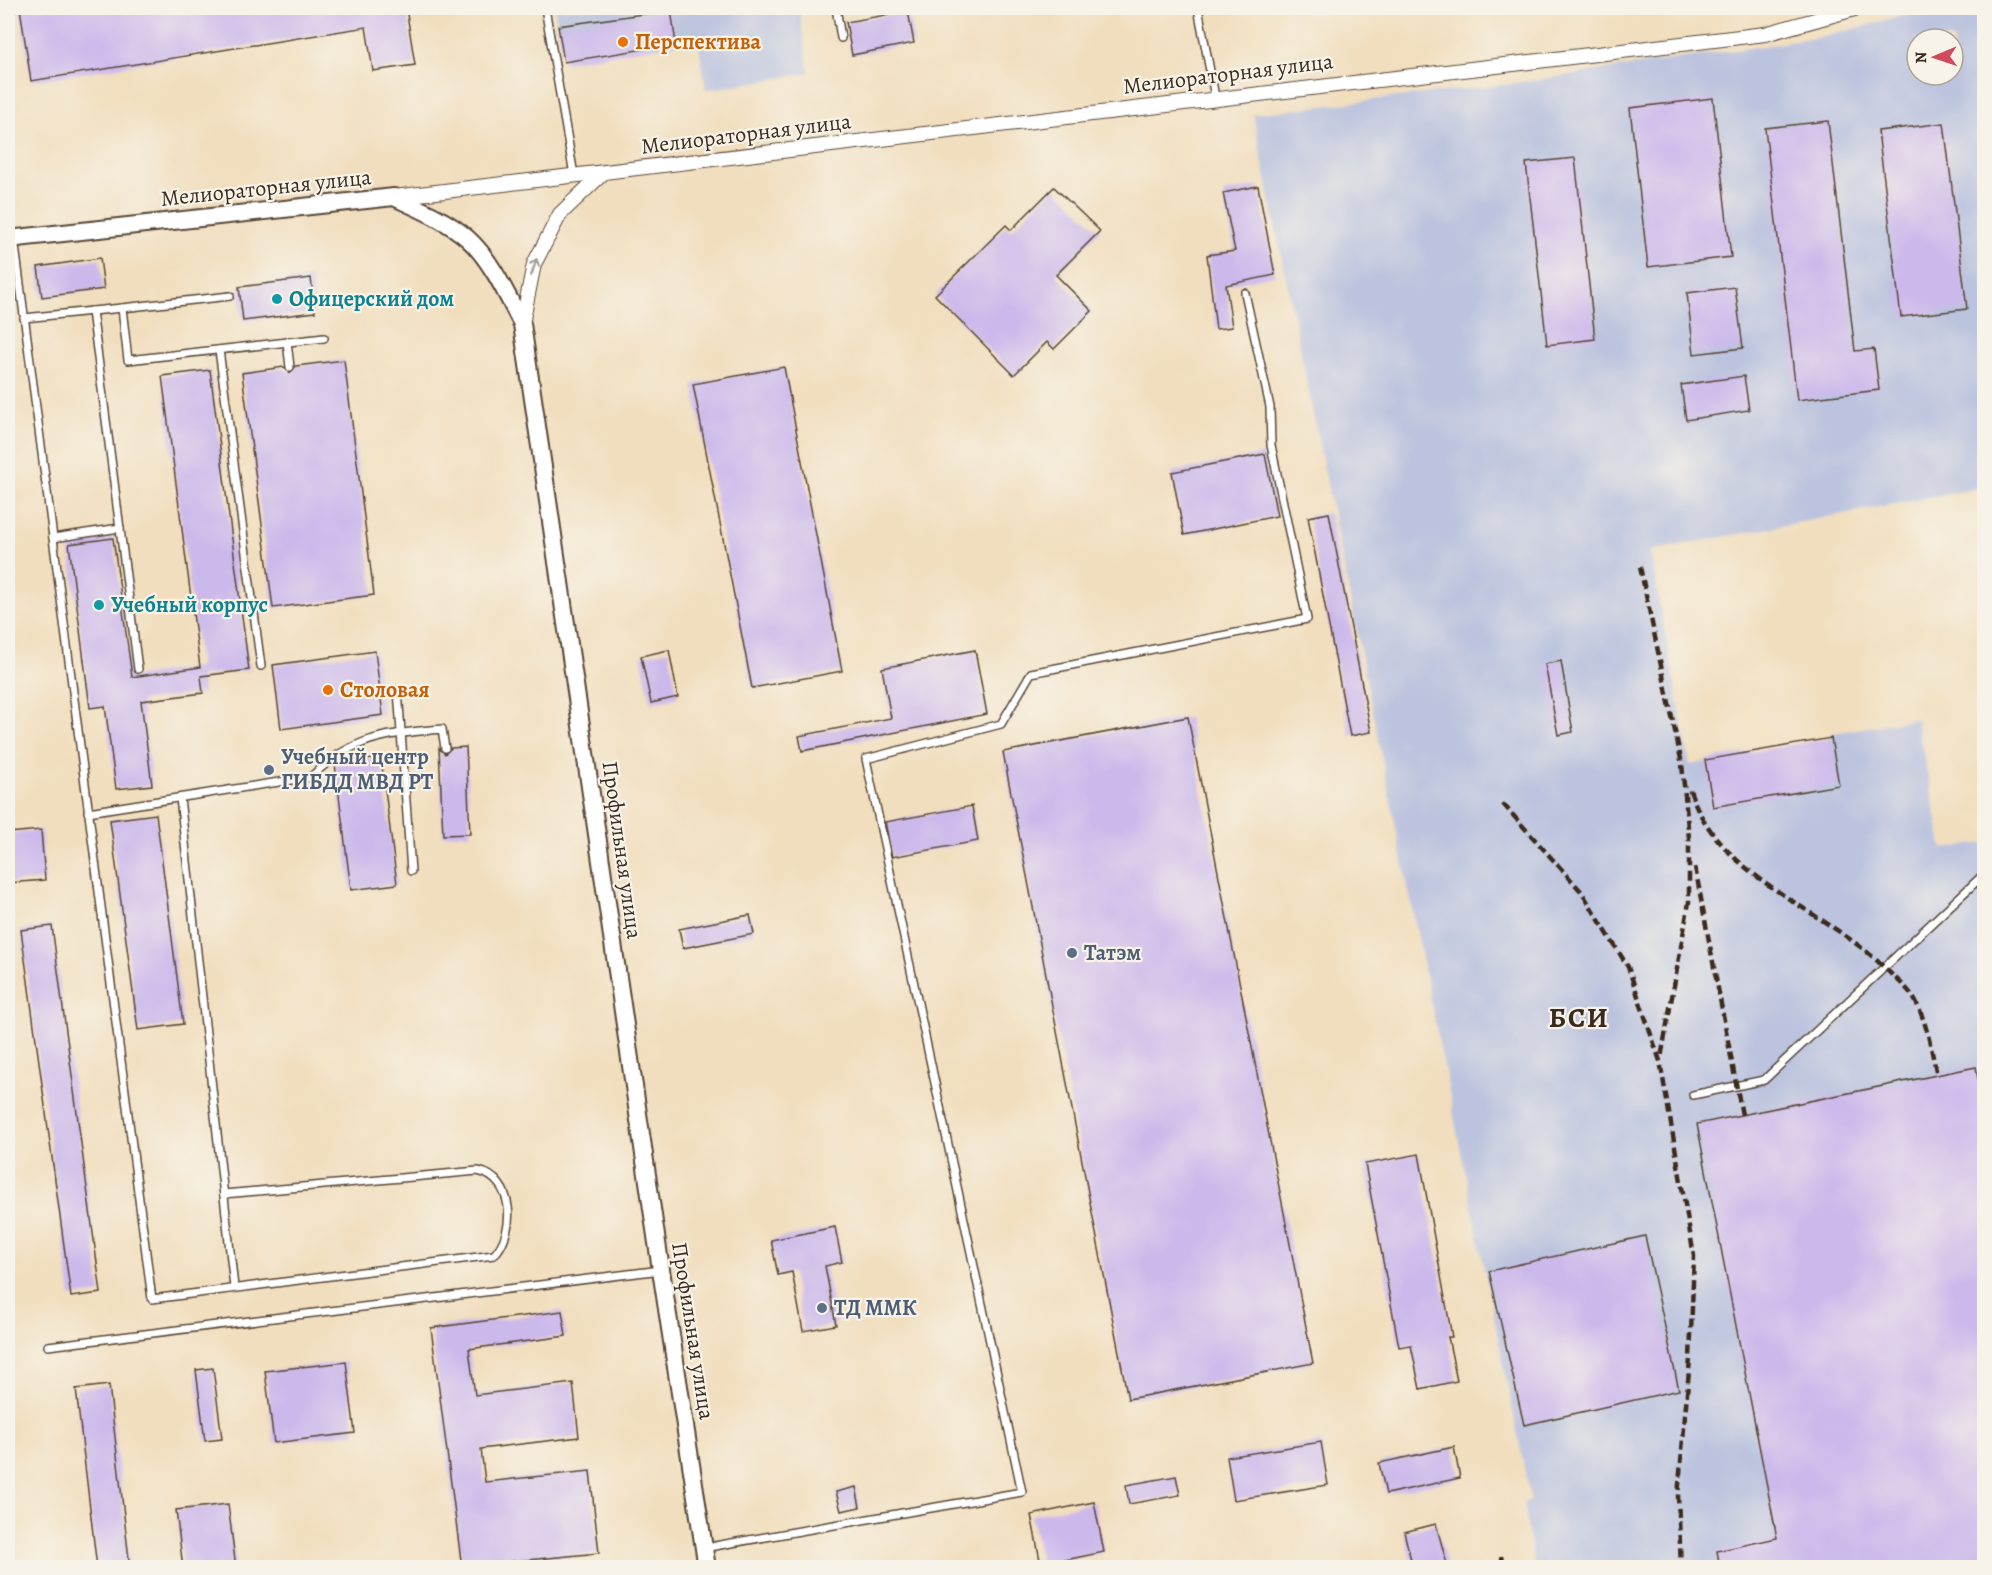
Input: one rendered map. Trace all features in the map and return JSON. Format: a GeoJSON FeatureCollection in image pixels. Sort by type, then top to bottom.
{"type":"FeatureCollection","features":[{"type":"Feature","properties":{"kind":"street","name":"Мелиораторная улица"},"geometry":{"type":"LineString","coordinates":[[11,238],[575,178],[1215,97],[1765,34],[1858,8]]}},
{"type":"Feature","properties":{"kind":"street"},"geometry":{"type":"LineString","coordinates":[[522,324],[534,264],[560,214],[602,174]]}},
{"type":"Feature","properties":{"kind":"street","name":"Профильная улица"},"geometry":{"type":"LineString","coordinates":[[394,197],[438,217],[468,239],[498,278],[522,324],[707,1568]]}},
{"type":"Feature","properties":{"kind":"lane"},"geometry":{"type":"LineString","coordinates":[[545,8],[575,178]]}},
{"type":"Feature","properties":{"kind":"lane"},"geometry":{"type":"LineString","coordinates":[[836,8],[841,39]]}},
{"type":"Feature","properties":{"kind":"lane"},"geometry":{"type":"LineString","coordinates":[[980,8],[1002,8]]}},
{"type":"Feature","properties":{"kind":"lane"},"geometry":{"type":"LineString","coordinates":[[1198,8],[1215,97]]}},
{"type":"Feature","properties":{"kind":"lane"},"geometry":{"type":"LineString","coordinates":[[11,238],[24,318],[152,1299],[494,1256],[506,1238],[508,1205],[502,1185],[487,1173],[478,1171],[224,1194]]}},
{"type":"Feature","properties":{"kind":"lane"},"geometry":{"type":"LineString","coordinates":[[703,1548],[1022,1492],[866,759],[1001,724],[1031,674],[1307,619],[1271,445],[1270,407],[1245,292]]}},
{"type":"Feature","properties":{"kind":"lane"},"geometry":{"type":"LineString","coordinates":[[24,318],[230,296]]}},
{"type":"Feature","properties":{"kind":"lane"},"geometry":{"type":"LineString","coordinates":[[122,308],[128,360],[324,338]]}},
{"type":"Feature","properties":{"kind":"lane"},"geometry":{"type":"LineString","coordinates":[[92,311],[138,669]]}},
{"type":"Feature","properties":{"kind":"lane"},"geometry":{"type":"LineString","coordinates":[[287,342],[290,367]]}},
{"type":"Feature","properties":{"kind":"lane"},"geometry":{"type":"LineString","coordinates":[[219,350],[261,666]]}},
{"type":"Feature","properties":{"kind":"lane"},"geometry":{"type":"LineString","coordinates":[[53,538],[120,528]]}},
{"type":"Feature","properties":{"kind":"lane"},"geometry":{"type":"LineString","coordinates":[[398,690],[399,733],[411,871]]}},
{"type":"Feature","properties":{"kind":"lane"},"geometry":{"type":"LineString","coordinates":[[88,812],[311,777],[336,755],[359,742],[380,735],[442,729],[445,748]]}},
{"type":"Feature","properties":{"kind":"lane"},"geometry":{"type":"LineString","coordinates":[[180,798],[234,1287]]}},
{"type":"Feature","properties":{"kind":"lane"},"geometry":{"type":"LineString","coordinates":[[1693,1095],[1764,1080],[1981,877],[1984,897]]}},
{"type":"Feature","properties":{"kind":"lane"},"geometry":{"type":"LineString","coordinates":[[48,1346],[661,1270]]}},
{"type":"Feature","properties":{"kind":"shaded area","name":"Перспектива"},"geometry":{"type":"Polygon","coordinates":[[[555,8],[799,8],[809,73],[706,90],[698,40],[564,62],[555,8]]]}},
{"type":"Feature","properties":{"kind":"shaded area"},"geometry":{"type":"Polygon","coordinates":[[[1930,8],[1984,8],[1984,487],[1650,551],[1690,765],[1830,738],[1833,733],[1916,719],[1943,849],[1984,843],[1984,1567],[1535,1567],[1523,1503],[1531,1501],[1253,114],[1510,84],[1824,37],[1930,8]]]}},
{"type":"Feature","properties":{"kind":"building"},"geometry":{"type":"Polygon","coordinates":[[[20,8],[406,8],[415,65],[373,71],[366,27],[31,81],[20,8]]]}},
{"type":"Feature","properties":{"kind":"building"},"geometry":{"type":"Polygon","coordinates":[[[671,10],[676,44],[564,62],[558,26],[671,10]]]}},
{"type":"Feature","properties":{"kind":"building"},"geometry":{"type":"Polygon","coordinates":[[[908,11],[914,43],[852,55],[846,22],[908,11]]]}},
{"type":"Feature","properties":{"kind":"building"},"geometry":{"type":"Polygon","coordinates":[[[1713,98],[1731,257],[1648,267],[1630,108],[1713,98]]]}},
{"type":"Feature","properties":{"kind":"building"},"geometry":{"type":"Polygon","coordinates":[[[1828,121],[1855,351],[1874,349],[1879,390],[1797,400],[1765,128],[1828,121]]]}},
{"type":"Feature","properties":{"kind":"building"},"geometry":{"type":"Polygon","coordinates":[[[1944,123],[1967,309],[1901,317],[1878,131],[1944,123]]]}},
{"type":"Feature","properties":{"kind":"building"},"geometry":{"type":"Polygon","coordinates":[[[1575,158],[1595,339],[1547,345],[1526,163],[1575,158]]]}},
{"type":"Feature","properties":{"kind":"building"},"geometry":{"type":"Polygon","coordinates":[[[1258,186],[1275,275],[1226,285],[1232,327],[1216,329],[1207,255],[1235,251],[1223,193],[1258,186]]]}},
{"type":"Feature","properties":{"kind":"building"},"geometry":{"type":"Polygon","coordinates":[[[1054,187],[1100,231],[1056,275],[1092,311],[1054,349],[1047,342],[1014,375],[935,295],[1006,225],[1011,230],[1054,187]]]}},
{"type":"Feature","properties":{"kind":"building"},"geometry":{"type":"Polygon","coordinates":[[[100,258],[104,289],[42,297],[38,267],[100,258]]]}},
{"type":"Feature","properties":{"kind":"building","name":"Офицерский дом"},"geometry":{"type":"Polygon","coordinates":[[[311,278],[315,312],[243,321],[239,287],[311,278]]]}},
{"type":"Feature","properties":{"kind":"building"},"geometry":{"type":"Polygon","coordinates":[[[1735,287],[1743,348],[1694,354],[1687,293],[1735,287]]]}},
{"type":"Feature","properties":{"kind":"building"},"geometry":{"type":"Polygon","coordinates":[[[344,360],[374,595],[273,608],[242,373],[284,367],[290,373],[296,366],[344,360]]]}},
{"type":"Feature","properties":{"kind":"building"},"geometry":{"type":"Polygon","coordinates":[[[784,367],[842,671],[752,688],[693,384],[784,367]]]}},
{"type":"Feature","properties":{"kind":"building"},"geometry":{"type":"Polygon","coordinates":[[[210,370],[249,670],[201,676],[203,693],[141,701],[152,785],[116,789],[105,706],[90,708],[69,544],[113,538],[132,677],[200,667],[162,376],[210,370]]]}},
{"type":"Feature","properties":{"kind":"building"},"geometry":{"type":"Polygon","coordinates":[[[1744,376],[1749,410],[1686,420],[1681,385],[1744,376]]]}},
{"type":"Feature","properties":{"kind":"building"},"geometry":{"type":"Polygon","coordinates":[[[1265,454],[1277,516],[1184,535],[1172,472],[1265,454]]]}},
{"type":"Feature","properties":{"kind":"building"},"geometry":{"type":"Polygon","coordinates":[[[1329,513],[1371,732],[1350,736],[1308,517],[1329,513]]]}},
{"type":"Feature","properties":{"kind":"building"},"geometry":{"type":"Polygon","coordinates":[[[669,650],[678,697],[651,703],[641,656],[669,650]]]}},
{"type":"Feature","properties":{"kind":"building"},"geometry":{"type":"Polygon","coordinates":[[[975,650],[987,714],[802,751],[799,736],[891,718],[882,668],[975,650]]]}},
{"type":"Feature","properties":{"kind":"building","name":"Столовая"},"geometry":{"type":"Polygon","coordinates":[[[375,651],[383,715],[281,729],[273,665],[375,651]]]}},
{"type":"Feature","properties":{"kind":"building"},"geometry":{"type":"Polygon","coordinates":[[[1561,661],[1573,732],[1558,735],[1545,664],[1561,661]]]}},
{"type":"Feature","properties":{"kind":"building"},"geometry":{"type":"Polygon","coordinates":[[[1188,717],[1313,1363],[1128,1399],[1003,752],[1188,717]]]}},
{"type":"Feature","properties":{"kind":"building"},"geometry":{"type":"Polygon","coordinates":[[[1831,738],[1839,785],[1713,807],[1705,760],[1831,738]]]}},
{"type":"Feature","properties":{"kind":"building"},"geometry":{"type":"Polygon","coordinates":[[[466,747],[470,834],[443,835],[439,748],[445,754],[451,748],[466,747]]]}},
{"type":"Feature","properties":{"kind":"building"},"geometry":{"type":"Polygon","coordinates":[[[381,758],[397,884],[351,890],[335,764],[381,758]]]}},
{"type":"Feature","properties":{"kind":"building"},"geometry":{"type":"Polygon","coordinates":[[[972,806],[978,841],[892,857],[885,822],[972,806]]]}},
{"type":"Feature","properties":{"kind":"building"},"geometry":{"type":"Polygon","coordinates":[[[156,814],[183,1024],[138,1030],[110,820],[156,814]]]}},
{"type":"Feature","properties":{"kind":"building"},"geometry":{"type":"Polygon","coordinates":[[[41,830],[45,880],[8,883],[8,833],[41,830]]]}},
{"type":"Feature","properties":{"kind":"building"},"geometry":{"type":"Polygon","coordinates":[[[750,915],[754,934],[683,948],[679,929],[750,915]]]}},
{"type":"Feature","properties":{"kind":"building"},"geometry":{"type":"Polygon","coordinates":[[[52,926],[101,1293],[71,1297],[21,930],[52,926]]]}},
{"type":"Feature","properties":{"kind":"building"},"geometry":{"type":"Polygon","coordinates":[[[1976,1067],[1984,1114],[1984,1568],[1720,1568],[1717,1551],[1777,1538],[1697,1124],[1976,1067]]]}},
{"type":"Feature","properties":{"kind":"building"},"geometry":{"type":"Polygon","coordinates":[[[1419,1154],[1452,1337],[1448,1337],[1457,1381],[1420,1389],[1411,1345],[1399,1347],[1365,1164],[1419,1154]]]}},
{"type":"Feature","properties":{"kind":"building"},"geometry":{"type":"Polygon","coordinates":[[[835,1227],[842,1262],[825,1266],[836,1325],[803,1331],[792,1272],[778,1275],[771,1240],[835,1227]]]}},
{"type":"Feature","properties":{"kind":"building"},"geometry":{"type":"Polygon","coordinates":[[[1645,1236],[1679,1390],[1524,1425],[1489,1271],[1645,1236]]]}},
{"type":"Feature","properties":{"kind":"building"},"geometry":{"type":"Polygon","coordinates":[[[562,1311],[566,1336],[469,1349],[475,1395],[573,1383],[579,1437],[481,1449],[485,1482],[590,1471],[599,1553],[496,1563],[496,1568],[462,1568],[431,1328],[562,1311]]]}},
{"type":"Feature","properties":{"kind":"building"},"geometry":{"type":"Polygon","coordinates":[[[346,1362],[355,1433],[274,1443],[265,1371],[346,1362]]]}},
{"type":"Feature","properties":{"kind":"building"},"geometry":{"type":"Polygon","coordinates":[[[213,1368],[222,1439],[205,1441],[196,1370],[213,1368]]]}},
{"type":"Feature","properties":{"kind":"building"},"geometry":{"type":"Polygon","coordinates":[[[109,1385],[130,1568],[97,1568],[76,1389],[109,1385]]]}},
{"type":"Feature","properties":{"kind":"building"},"geometry":{"type":"Polygon","coordinates":[[[1321,1442],[1328,1485],[1234,1500],[1227,1457],[1321,1442]]]}},
{"type":"Feature","properties":{"kind":"building"},"geometry":{"type":"Polygon","coordinates":[[[1454,1447],[1460,1478],[1386,1494],[1379,1463],[1454,1447]]]}},
{"type":"Feature","properties":{"kind":"building"},"geometry":{"type":"Polygon","coordinates":[[[1176,1476],[1180,1495],[1129,1504],[1126,1485],[1176,1476]]]}},
{"type":"Feature","properties":{"kind":"building"},"geometry":{"type":"Polygon","coordinates":[[[856,1487],[860,1507],[841,1511],[836,1492],[856,1487]]]}},
{"type":"Feature","properties":{"kind":"building"},"geometry":{"type":"Polygon","coordinates":[[[1094,1502],[1104,1552],[1041,1565],[1031,1515],[1094,1502]]]}},
{"type":"Feature","properties":{"kind":"building"},"geometry":{"type":"Polygon","coordinates":[[[228,1504],[236,1568],[183,1568],[176,1510],[228,1504]]]}},
{"type":"Feature","properties":{"kind":"building"},"geometry":{"type":"Polygon","coordinates":[[[1436,1524],[1448,1568],[1413,1568],[1404,1532],[1436,1524]]]}},
{"type":"Feature","properties":{"kind":"railway"},"geometry":{"type":"LineString","coordinates":[[1640,567],[1682,764],[1689,838],[1689,902],[1661,1058]]}},
{"type":"Feature","properties":{"kind":"railway"},"geometry":{"type":"LineString","coordinates":[[1690,790],[1704,821],[1724,847],[1749,870],[1863,949],[1908,990],[1922,1015],[1937,1075]]}},
{"type":"Feature","properties":{"kind":"railway"},"geometry":{"type":"LineString","coordinates":[[1503,804],[1581,891],[1628,967],[1660,1061],[1694,1256],[1690,1359],[1678,1496],[1681,1568]]}},
{"type":"Feature","properties":{"kind":"railway"},"geometry":{"type":"LineString","coordinates":[[1695,867],[1742,1115]]}},
{"type":"Feature","properties":{"kind":"railway"},"geometry":{"type":"LineString","coordinates":[[1501,1556],[1503,1568]]}},
{"type":"Feature","properties":{"kind":"place","name":"Перспектива"},"geometry":{"type":"Point","coordinates":[623,42]}},
{"type":"Feature","properties":{"kind":"place","name":"Офицерский дом"},"geometry":{"type":"Point","coordinates":[277,299]}},
{"type":"Feature","properties":{"kind":"place","name":"Учебный корпус"},"geometry":{"type":"Point","coordinates":[99,605]}},
{"type":"Feature","properties":{"kind":"place","name":"Столовая"},"geometry":{"type":"Point","coordinates":[328,690]}},
{"type":"Feature","properties":{"kind":"place","name":"Учебный центр ГИБДД МВД РТ"},"geometry":{"type":"Point","coordinates":[269,770]}},
{"type":"Feature","properties":{"kind":"place","name":"Татэм"},"geometry":{"type":"Point","coordinates":[1072,953]}},
{"type":"Feature","properties":{"kind":"place","name":"ТД ММК"},"geometry":{"type":"Point","coordinates":[822,1308]}},
{"type":"Feature","properties":{"kind":"district","name":"БСИ"},"geometry":{"type":"Point","coordinates":[1579,1018]}}]}
